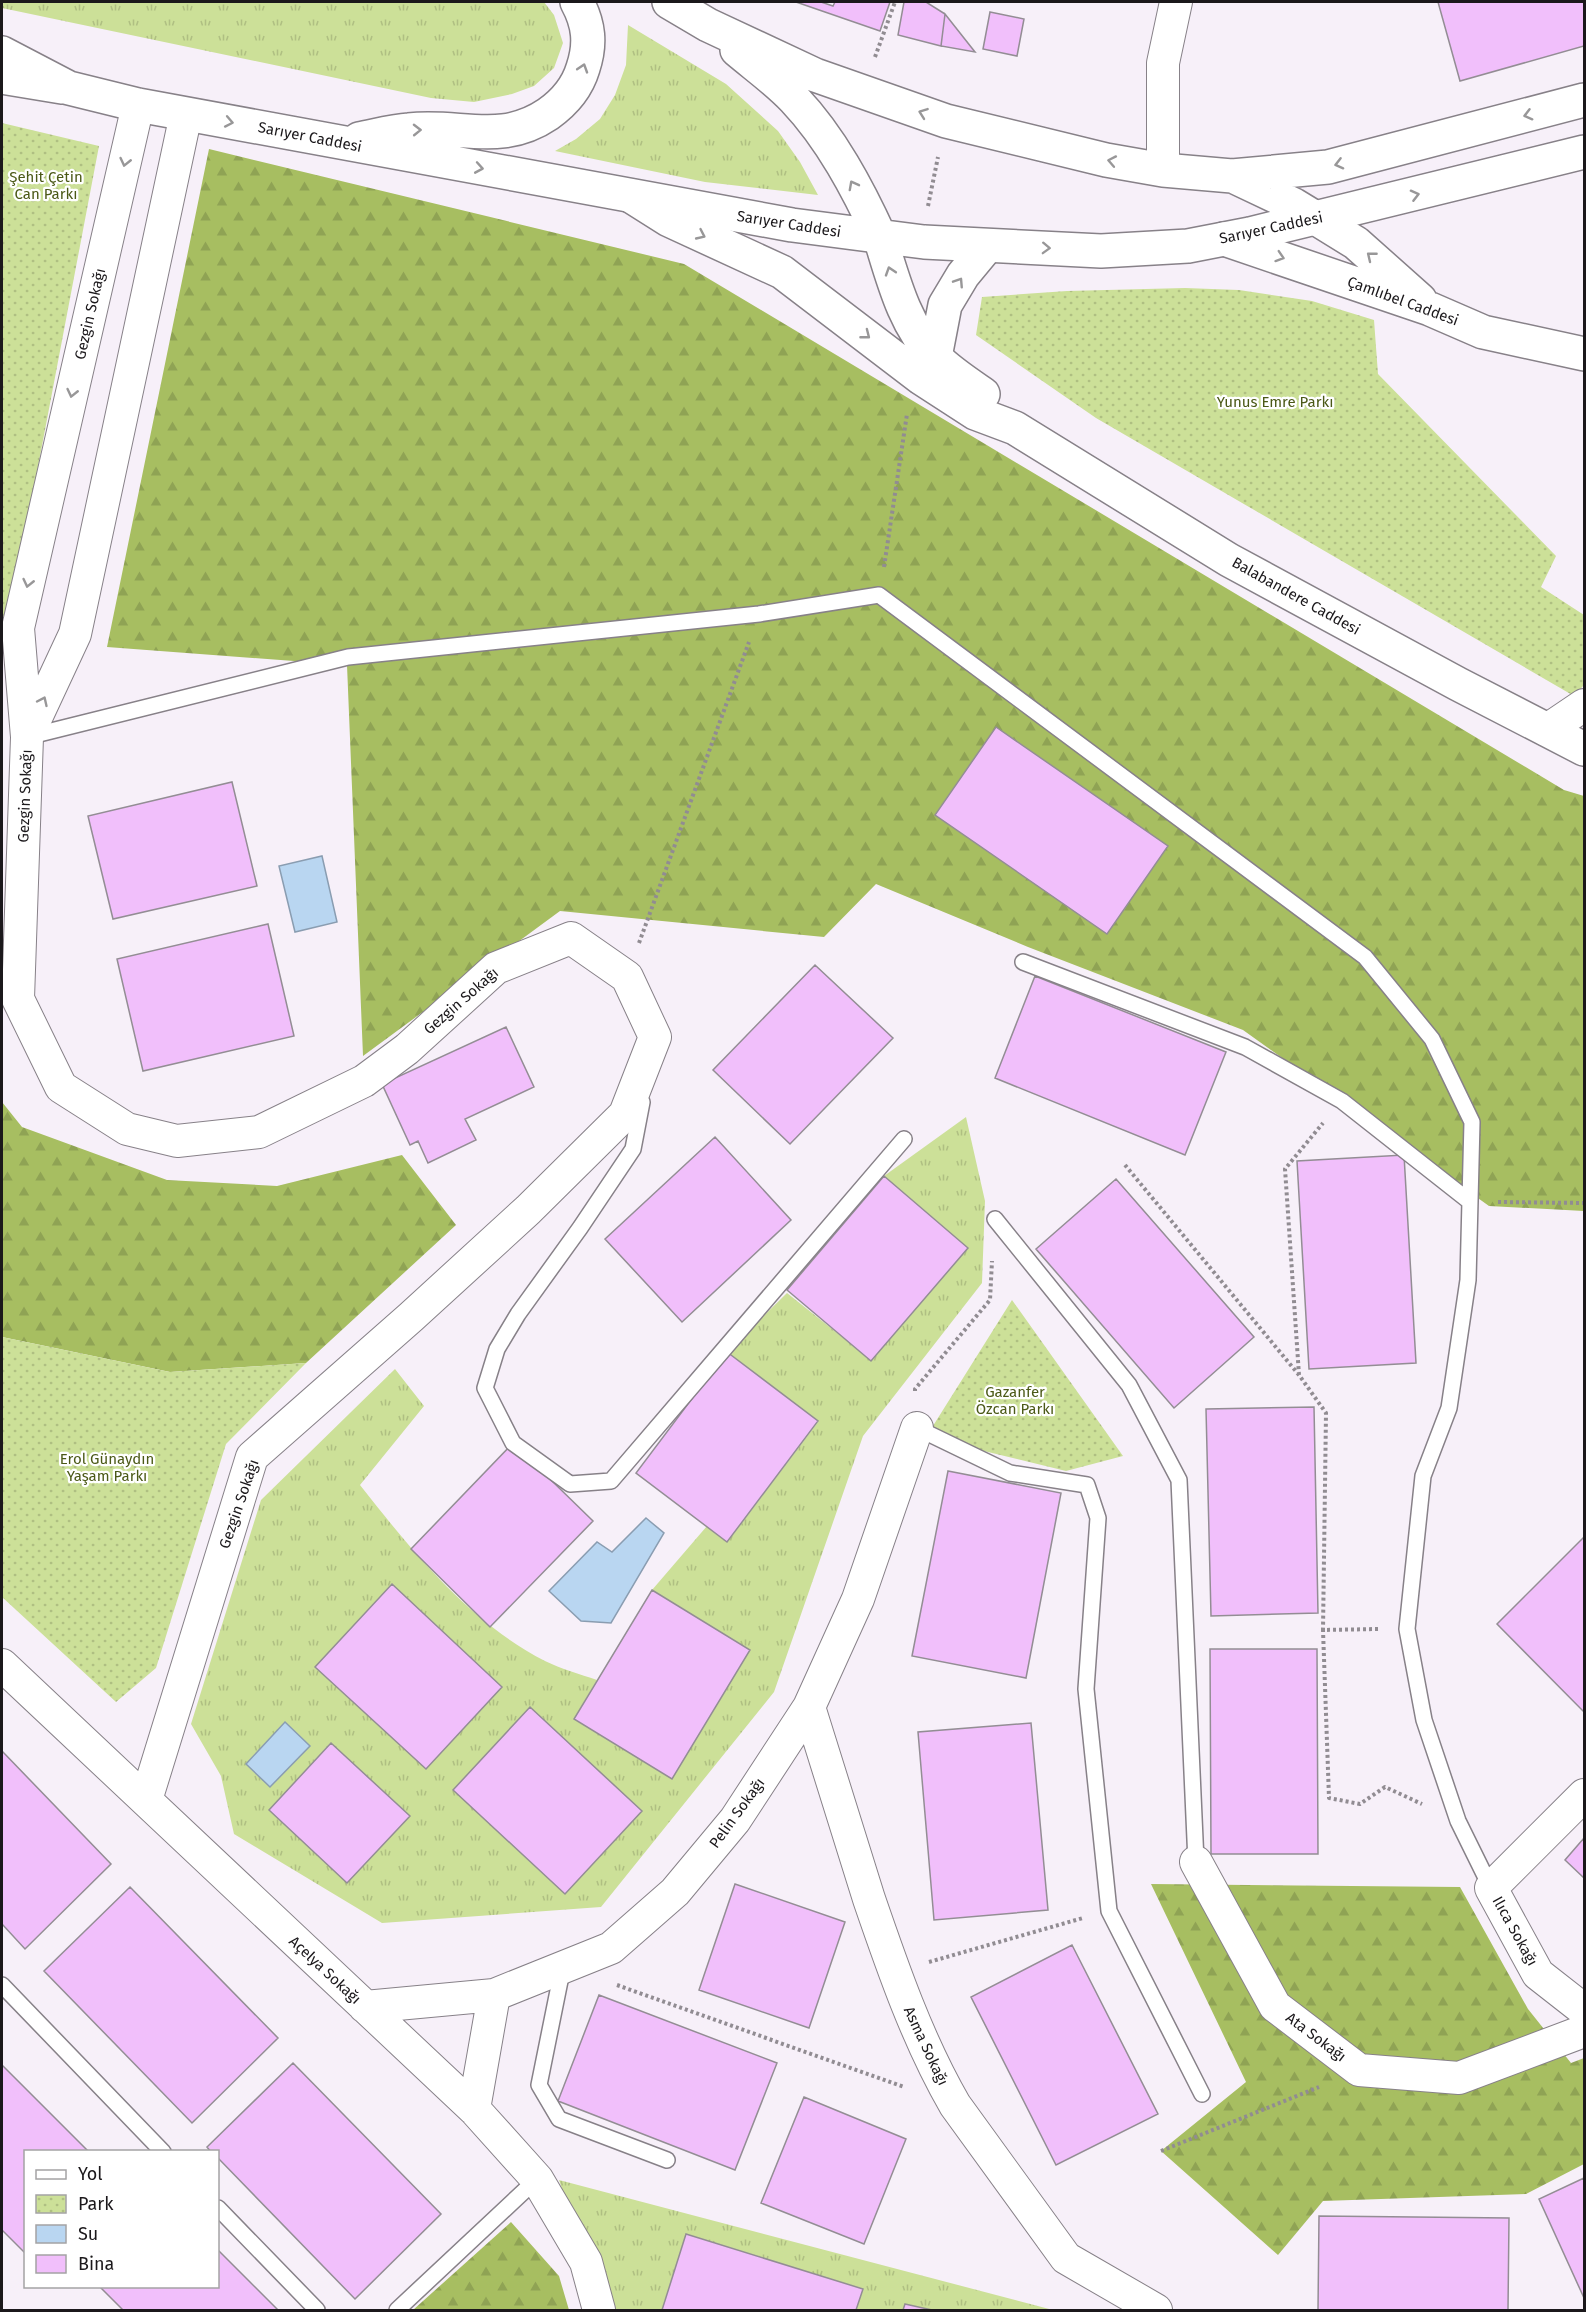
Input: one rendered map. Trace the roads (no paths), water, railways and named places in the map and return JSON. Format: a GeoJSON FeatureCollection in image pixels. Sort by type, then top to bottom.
{"type":"FeatureCollection","features":[{"type":"Feature","properties":{"kind":"main road"},"geometry":{"type":"LineString","coordinates":[[339,143],[409,130],[462,130],[486,133],[513,131],[539,120],[563,104],[579,81],[588,53],[586,18],[578,2]]}},
{"type":"Feature","properties":{"kind":"main road"},"geometry":{"type":"LineString","coordinates":[[669,2],[708,25],[815,75],[863,92],[955,123],[1106,160],[1164,170],[1232,176],[1328,167],[1584,100]]}},
{"type":"Feature","properties":{"kind":"main road"},"geometry":{"type":"LineString","coordinates":[[708,25],[794,99],[821,132],[843,166],[880,237],[903,306],[917,333],[935,357],[986,396],[1016,428]]}},
{"type":"Feature","properties":{"kind":"main road","name":"Sarıyer Caddesi"},"geometry":{"type":"LineString","coordinates":[[2,53],[69,88],[138,105],[792,225],[880,237],[987,246],[1101,251],[1188,246],[1317,219],[1584,152]]}},
{"type":"Feature","properties":{"kind":"main road"},"geometry":{"type":"LineString","coordinates":[[2,77],[69,88]]}},
{"type":"Feature","properties":{"kind":"main road"},"geometry":{"type":"LineString","coordinates":[[1232,176],[1294,206],[1356,243],[1430,309]]}},
{"type":"Feature","properties":{"kind":"main road"},"geometry":{"type":"LineString","coordinates":[[631,196],[669,220],[782,272],[921,378],[975,413],[1016,428]]}},
{"type":"Feature","properties":{"kind":"main road","name":"Çamlıbel Caddesi"},"geometry":{"type":"LineString","coordinates":[[1224,239],[1430,309],[1483,332],[1584,354]]}},
{"type":"Feature","properties":{"kind":"main road"},"geometry":{"type":"LineString","coordinates":[[935,357],[945,305],[963,275],[987,246]]}},
{"type":"Feature","properties":{"kind":"main road","name":"Balabandere Caddesi"},"geometry":{"type":"LineString","coordinates":[[1016,428],[1229,560],[1458,684],[1584,748]]}},
{"type":"Feature","properties":{"kind":"street"},"geometry":{"type":"LineString","coordinates":[[1164,170],[1163,63],[1176,2]]}},
{"type":"Feature","properties":{"kind":"street","name":"Gezgin Sokağı"},"geometry":{"type":"LineString","coordinates":[[138,105],[18,628],[27,737],[18,999],[62,1087],[127,1129],[177,1141],[260,1132],[364,1081],[407,1049],[496,968],[571,938],[627,977],[655,1037],[625,1114],[519,1218],[252,1457],[146,1800]]}},
{"type":"Feature","properties":{"kind":"street","name":"Gezgin Sokağı"},"geometry":{"type":"LineString","coordinates":[[27,737],[75,634],[186,114]]}},
{"type":"Feature","properties":{"kind":"street"},"geometry":{"type":"LineString","coordinates":[[1547,730],[1584,705]]}},
{"type":"Feature","properties":{"kind":"street","name":"Pelin Sokağı"},"geometry":{"type":"LineString","coordinates":[[365,2007],[494,1995],[610,1948],[675,1892],[735,1820],[809,1707],[858,1599],[917,1428]]}},
{"type":"Feature","properties":{"kind":"street","name":"Açelya Sokağı"},"geometry":{"type":"LineString","coordinates":[[2,1667],[474,2109],[537,2179],[586,2262],[599,2310]]}},
{"type":"Feature","properties":{"kind":"street","name":"Asma Sokağı"},"geometry":{"type":"LineString","coordinates":[[809,1707],[894,1972],[940,2079],[956,2105],[1066,2258],[1156,2310]]}},
{"type":"Feature","properties":{"kind":"street","name":"Ilıca Sokağı"},"geometry":{"type":"LineString","coordinates":[[1584,1795],[1491,1888],[1538,1974],[1584,2010]]}},
{"type":"Feature","properties":{"kind":"street","name":"Ata Sokağı"},"geometry":{"type":"LineString","coordinates":[[1196,1862],[1275,2006],[1359,2070],[1460,2078],[1584,2031]]}},
{"type":"Feature","properties":{"kind":"street"},"geometry":{"type":"LineString","coordinates":[[474,2109],[494,1995]]}},
{"type":"Feature","properties":{"kind":"lane"},"geometry":{"type":"LineString","coordinates":[[27,737],[348,657],[759,614],[879,595],[1365,957],[1432,1039],[1472,1122],[1466,1292],[1449,1408],[1423,1476],[1407,1629],[1424,1720],[1458,1821],[1491,1888]]}},
{"type":"Feature","properties":{"kind":"lane"},"geometry":{"type":"LineString","coordinates":[[1023,962],[1245,1047],[1342,1101],[1469,1201]]}},
{"type":"Feature","properties":{"kind":"lane"},"geometry":{"type":"LineString","coordinates":[[655,1037],[633,1149],[496,1349],[485,1388],[513,1443],[570,1484],[610,1481],[904,1139]]}},
{"type":"Feature","properties":{"kind":"lane"},"geometry":{"type":"LineString","coordinates":[[995,1219],[1129,1385],[1179,1480],[1196,1862]]}},
{"type":"Feature","properties":{"kind":"lane"},"geometry":{"type":"LineString","coordinates":[[917,1428],[1010,1473],[1087,1485],[1098,1518],[1086,1689],[1109,1911],[1202,2094]]}},
{"type":"Feature","properties":{"kind":"lane"},"geometry":{"type":"LineString","coordinates":[[563,1966],[539,2085],[559,2119],[668,2160]]}},
{"type":"Feature","properties":{"kind":"lane"},"geometry":{"type":"LineString","coordinates":[[2,1985],[162,2150]]}},
{"type":"Feature","properties":{"kind":"lane"},"geometry":{"type":"LineString","coordinates":[[397,2310],[537,2179]]}},
{"type":"Feature","properties":{"kind":"lane"},"geometry":{"type":"LineString","coordinates":[[219,2209],[317,2310]]}},
{"type":"Feature","properties":{"kind":"water"},"geometry":{"type":"Polygon","coordinates":[[[322,856],[337,922],[295,932],[279,866],[322,856]]]}},
{"type":"Feature","properties":{"kind":"water"},"geometry":{"type":"Polygon","coordinates":[[[646,1518],[664,1533],[611,1623],[581,1621],[549,1591],[597,1542],[612,1552],[646,1518]]]}},
{"type":"Feature","properties":{"kind":"water"},"geometry":{"type":"Polygon","coordinates":[[[285,1722],[310,1746],[270,1787],[246,1764],[285,1722]]]}},
{"type":"Feature","properties":{"kind":"park label","name":"Şehit Çetin Can Parkı"},"geometry":{"type":"Point","coordinates":[46,186]}},
{"type":"Feature","properties":{"kind":"park label","name":"Yunus Emre Parkı"},"geometry":{"type":"Point","coordinates":[1275,402]}},
{"type":"Feature","properties":{"kind":"park label","name":"Gazanfer Özcan Parkı"},"geometry":{"type":"Point","coordinates":[1015,1400]}},
{"type":"Feature","properties":{"kind":"park label","name":"Erol Günaydın Yaşam Parkı"},"geometry":{"type":"Point","coordinates":[107,1468]}}]}
